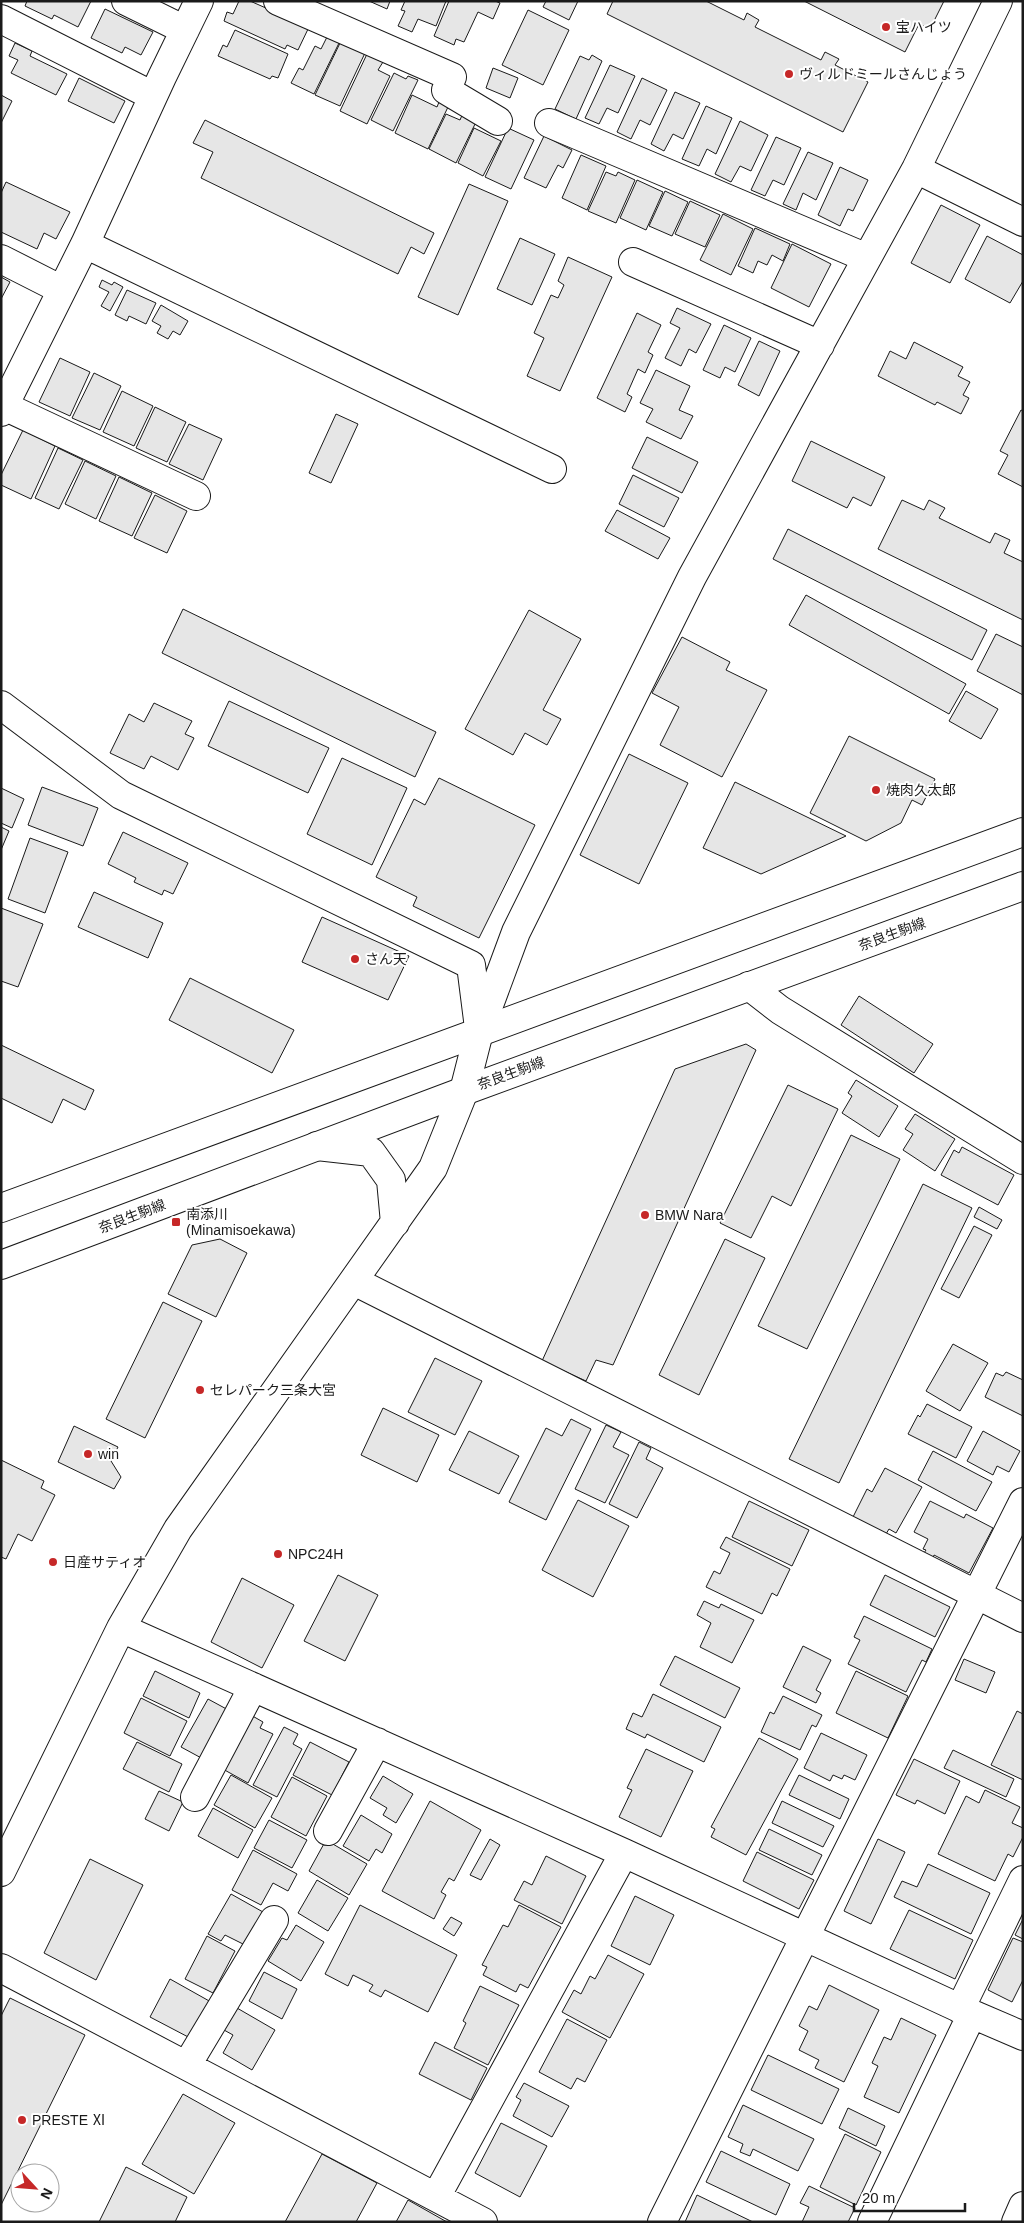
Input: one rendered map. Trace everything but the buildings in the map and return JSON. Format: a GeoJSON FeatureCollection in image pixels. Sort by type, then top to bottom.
{"type":"FeatureCollection","features":[{"type":"Feature","properties":{"kind":"street"},"geometry":{"type":"LineString","coordinates":[[126,1],[185,30]]}},
{"type":"Feature","properties":{"kind":"street"},"geometry":{"type":"LineString","coordinates":[[196,496],[3,409],[85,244],[153,96],[200,1]]}},
{"type":"Feature","properties":{"kind":"street"},"geometry":{"type":"LineString","coordinates":[[278,1],[452,77],[446,90],[498,121]]}},
{"type":"Feature","properties":{"kind":"street"},"geometry":{"type":"LineString","coordinates":[[1,1872],[121,1628],[178,1529],[433,1168],[464,1091],[479,1032],[516,932],[692,577],[916,169],[998,1]]}},
{"type":"Feature","properties":{"kind":"street"},"geometry":{"type":"LineString","coordinates":[[1,19],[153,96]]}},
{"type":"Feature","properties":{"kind":"street"},"geometry":{"type":"LineString","coordinates":[[550,122],[867,258]]}},
{"type":"Feature","properties":{"kind":"street"},"geometry":{"type":"LineString","coordinates":[[916,169],[1023,222]]}},
{"type":"Feature","properties":{"kind":"street"},"geometry":{"type":"LineString","coordinates":[[85,244],[552,469]]}},
{"type":"Feature","properties":{"kind":"street"},"geometry":{"type":"LineString","coordinates":[[1,259],[62,290]]}},
{"type":"Feature","properties":{"kind":"street"},"geometry":{"type":"LineString","coordinates":[[633,262],[820,346]]}},
{"type":"Feature","properties":{"kind":"street"},"geometry":{"type":"LineString","coordinates":[[1,705],[121,795],[471,965],[479,1032]]}},
{"type":"Feature","properties":{"kind":"street"},"geometry":{"type":"LineString","coordinates":[[1,1208],[1023,832]]}},
{"type":"Feature","properties":{"kind":"street","name":"奈良生駒線"},"geometry":{"type":"LineString","coordinates":[[1,1265],[464,1091],[1023,886]]}},
{"type":"Feature","properties":{"kind":"street"},"geometry":{"type":"LineString","coordinates":[[749,986],[780,1010],[1023,1160]]}},
{"type":"Feature","properties":{"kind":"street"},"geometry":{"type":"LineString","coordinates":[[317,1146],[371,1152],[390,1180],[395,1223]]}},
{"type":"Feature","properties":{"kind":"street"},"geometry":{"type":"LineString","coordinates":[[354,1281],[1023,1618]]}},
{"type":"Feature","properties":{"kind":"street"},"geometry":{"type":"LineString","coordinates":[[662,2222],[1023,1502]]}},
{"type":"Feature","properties":{"kind":"street"},"geometry":{"type":"LineString","coordinates":[[121,1628],[624,1853],[966,2012],[1023,2036]]}},
{"type":"Feature","properties":{"kind":"street"},"geometry":{"type":"LineString","coordinates":[[195,1798],[253,1687]]}},
{"type":"Feature","properties":{"kind":"street"},"geometry":{"type":"LineString","coordinates":[[328,1831],[376,1742]]}},
{"type":"Feature","properties":{"kind":"street"},"geometry":{"type":"LineString","coordinates":[[436,2197],[624,1853]]}},
{"type":"Feature","properties":{"kind":"street"},"geometry":{"type":"LineString","coordinates":[[872,2222],[1023,1880]]}},
{"type":"Feature","properties":{"kind":"street"},"geometry":{"type":"LineString","coordinates":[[187,2066],[274,1920]]}},
{"type":"Feature","properties":{"kind":"street"},"geometry":{"type":"LineString","coordinates":[[1,1968],[483,2222]]}},
{"type":"Feature","properties":{"kind":"street"},"geometry":{"type":"LineString","coordinates":[[1016,2222],[1023,2206]]}},
{"type":"Feature","properties":{"kind":"place","name":"宝ハイツ"},"geometry":{"type":"Point","coordinates":[886,27]}},
{"type":"Feature","properties":{"kind":"place","name":"ヴィルドミールさんじょう"},"geometry":{"type":"Point","coordinates":[789,74]}},
{"type":"Feature","properties":{"kind":"place","name":"焼肉久太郎"},"geometry":{"type":"Point","coordinates":[876,790]}},
{"type":"Feature","properties":{"kind":"place","name":"さん天"},"geometry":{"type":"Point","coordinates":[355,959]}},
{"type":"Feature","properties":{"kind":"place","name":"BMW Nara"},"geometry":{"type":"Point","coordinates":[645,1215]}},
{"type":"Feature","properties":{"kind":"place","name":"南添川 (Minamisoekawa)"},"geometry":{"type":"Point","coordinates":[176,1222]}},
{"type":"Feature","properties":{"kind":"place","name":"セレパーク三条大宮"},"geometry":{"type":"Point","coordinates":[200,1390]}},
{"type":"Feature","properties":{"kind":"place","name":"win"},"geometry":{"type":"Point","coordinates":[88,1454]}},
{"type":"Feature","properties":{"kind":"place","name":"NPC24H"},"geometry":{"type":"Point","coordinates":[278,1554]}},
{"type":"Feature","properties":{"kind":"place","name":"日産サティオ"},"geometry":{"type":"Point","coordinates":[53,1562]}},
{"type":"Feature","properties":{"kind":"place","name":"PRESTE Ⅺ"},"geometry":{"type":"Point","coordinates":[22,2120]}}]}
